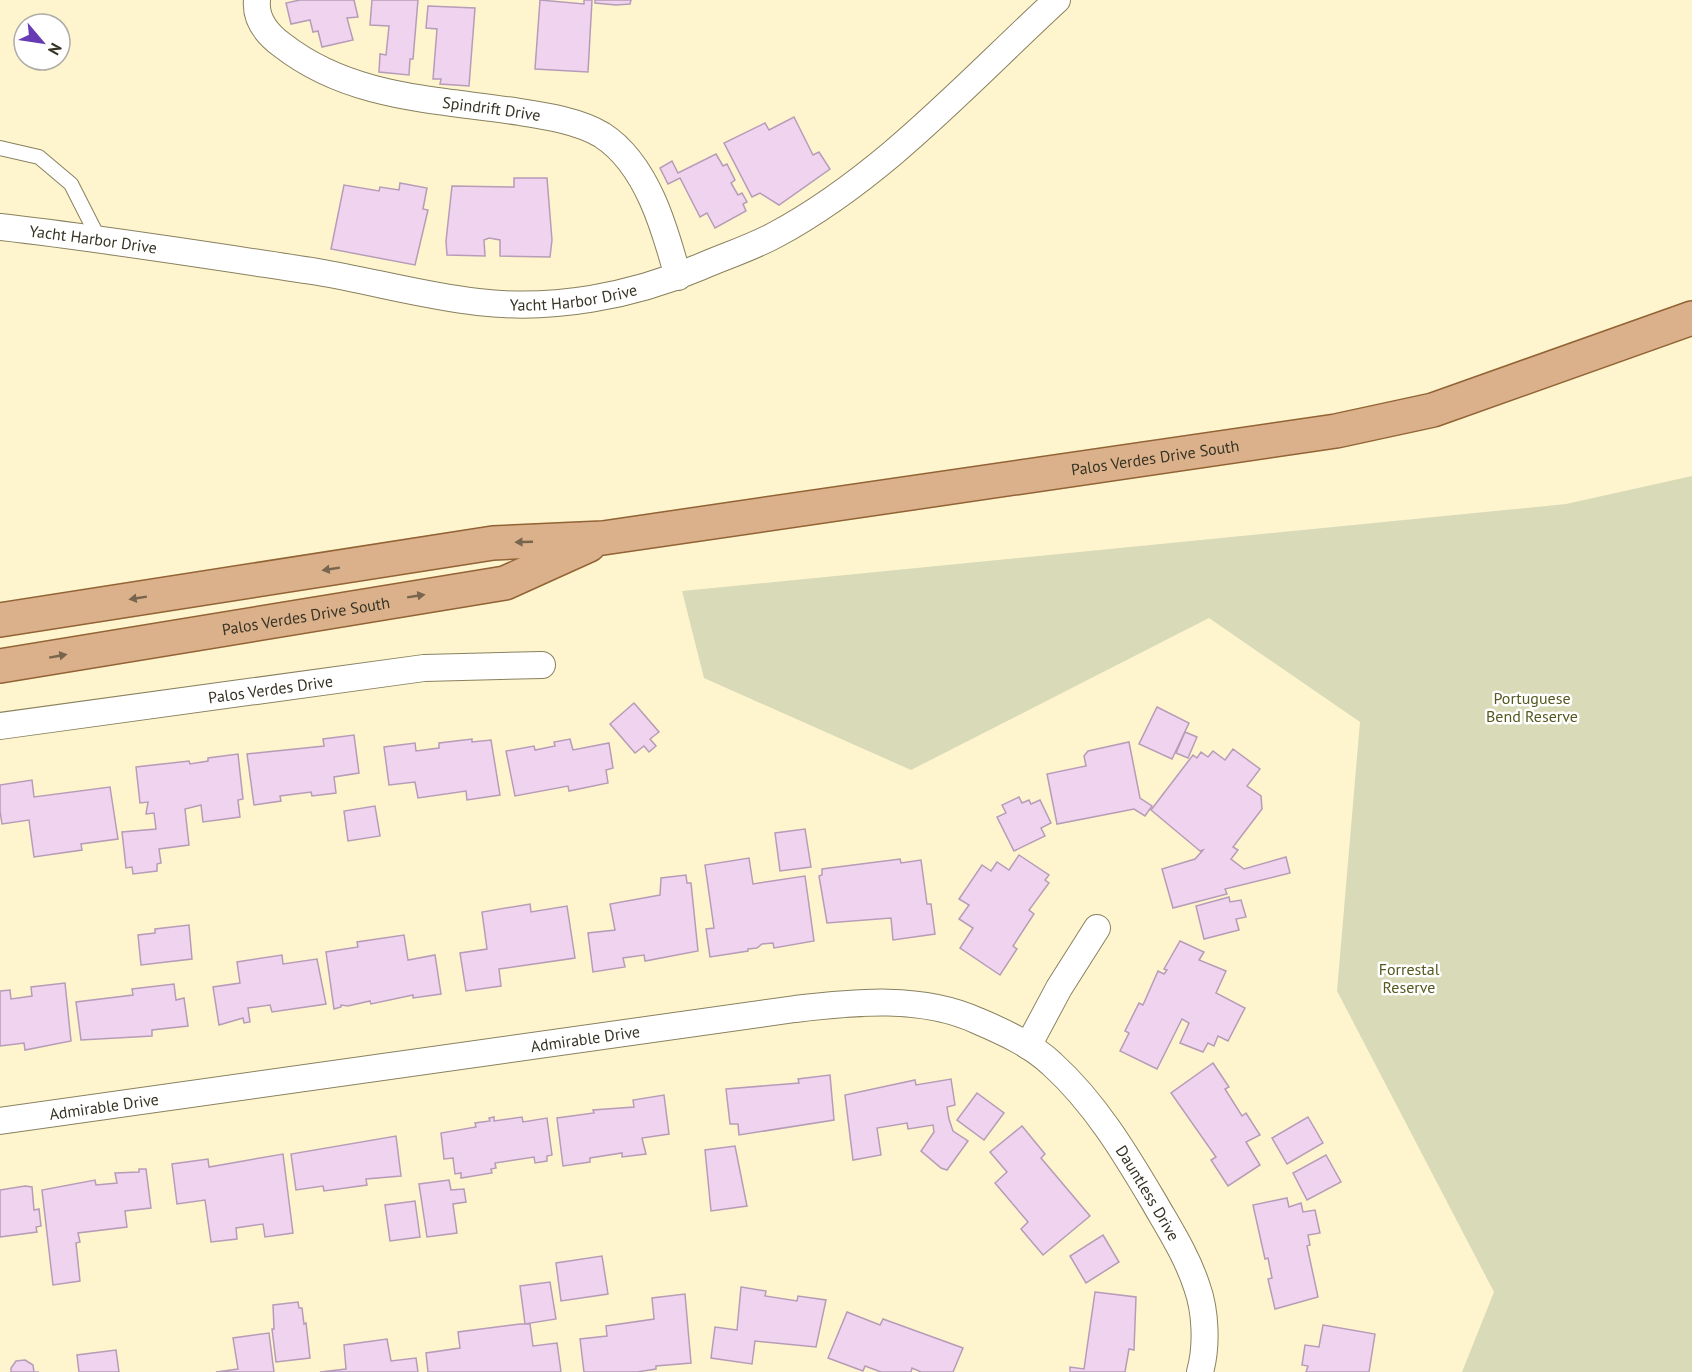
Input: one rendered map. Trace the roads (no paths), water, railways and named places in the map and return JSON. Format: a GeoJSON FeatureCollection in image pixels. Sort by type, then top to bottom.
{"type":"FeatureCollection","features":[{"type":"Feature","properties":{"kind":"main road","name":"Palos Verdes Drive South"},"geometry":{"type":"LineString","coordinates":[[0,620],[493,543],[603,538],[1336,431],[1433,410],[1692,318]]}},
{"type":"Feature","properties":{"kind":"main road","name":"Palos Verdes Drive South"},"geometry":{"type":"LineString","coordinates":[[0,666],[505,583],[603,538]]}},
{"type":"Feature","properties":{"kind":"street","name":"Spindrift Drive"},"geometry":{"type":"LineString","coordinates":[[257,0],[261,24],[267,32],[299,58],[322,72],[373,90],[428,101],[529,113],[567,121],[602,135],[627,157],[646,190],[668,241],[678,277]]}},
{"type":"Feature","properties":{"kind":"street","name":"Yacht Harbor Drive"},"geometry":{"type":"LineString","coordinates":[[0,227],[323,273],[478,302],[522,304],[592,298],[629,292],[678,277],[777,234],[851,186],[891,154],[1057,0]]}},
{"type":"Feature","properties":{"kind":"street","name":"Palos Verdes Drive"},"geometry":{"type":"LineString","coordinates":[[0,726],[424,668],[542,666]]}},
{"type":"Feature","properties":{"kind":"street"},"geometry":{"type":"LineString","coordinates":[[1028,1046],[1059,988],[1097,928]]}},
{"type":"Feature","properties":{"kind":"street","name":"Admirable Drive"},"geometry":{"type":"LineString","coordinates":[[0,1121],[848,1003],[916,1004],[976,1020],[1028,1046]]}},
{"type":"Feature","properties":{"kind":"street","name":"Dauntless Drive"},"geometry":{"type":"LineString","coordinates":[[1028,1046],[1052,1064],[1090,1105],[1128,1158],[1183,1250],[1198,1288],[1204,1325],[1200,1372]]}},
{"type":"Feature","properties":{"kind":"lane"},"geometry":{"type":"LineString","coordinates":[[0,148],[39,157],[71,184],[100,241]]}},
{"type":"Feature","properties":{"kind":"park label","name":"Portuguese Bend Reserve"},"geometry":{"type":"Point","coordinates":[1532,707]}},
{"type":"Feature","properties":{"kind":"park label","name":"Forrestal Reserve"},"geometry":{"type":"Point","coordinates":[1409,978]}}]}
